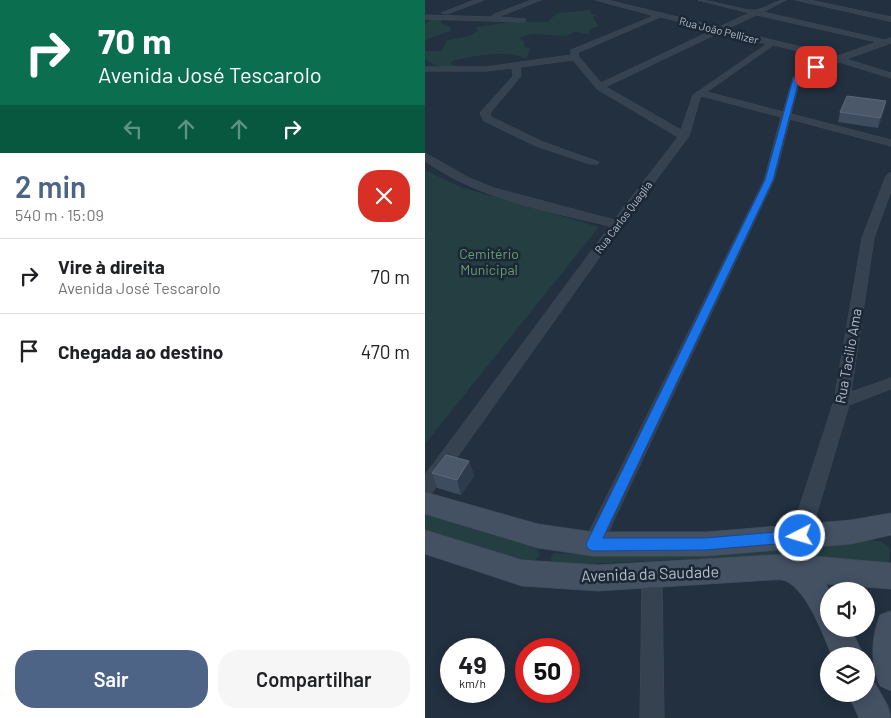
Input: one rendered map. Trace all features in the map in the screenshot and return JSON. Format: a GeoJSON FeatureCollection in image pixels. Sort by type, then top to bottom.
{"type":"FeatureCollection","features":[{"type":"Feature","properties":{"kind":"main road"},"geometry":{"type":"LineString","coordinates":[[425,503],[538,536],[593,544],[705,544],[851,532],[880,533],[891,537]]}},
{"type":"Feature","properties":{"kind":"main road"},"geometry":{"type":"LineString","coordinates":[[851,532],[891,524]]}},
{"type":"Feature","properties":{"kind":"main road","name":"Avenida da Saudade"},"geometry":{"type":"LineString","coordinates":[[425,542],[522,573],[598,578],[790,567],[891,576]]}},
{"type":"Feature","properties":{"kind":"main road"},"geometry":{"type":"LineString","coordinates":[[790,567],[812,587],[820,601]]}},
{"type":"Feature","properties":{"kind":"main road"},"geometry":{"type":"LineString","coordinates":[[891,625],[888,660],[891,675]]}},
{"type":"Feature","properties":{"kind":"main road"},"geometry":{"type":"LineString","coordinates":[[867,702],[875,718]]}},
{"type":"Feature","properties":{"kind":"street"},"geometry":{"type":"LineString","coordinates":[[425,18],[481,0]]}},
{"type":"Feature","properties":{"kind":"street"},"geometry":{"type":"LineString","coordinates":[[490,18],[538,0]]}},
{"type":"Feature","properties":{"kind":"street","name":"Rua João Pellizer"},"geometry":{"type":"LineString","coordinates":[[599,0],[613,1],[661,16],[839,60],[891,76]]}},
{"type":"Feature","properties":{"kind":"street"},"geometry":{"type":"LineString","coordinates":[[701,0],[889,42]]}},
{"type":"Feature","properties":{"kind":"street"},"geometry":{"type":"LineString","coordinates":[[600,87],[783,0]]}},
{"type":"Feature","properties":{"kind":"street"},"geometry":{"type":"LineString","coordinates":[[799,0],[891,20]]}},
{"type":"Feature","properties":{"kind":"street"},"geometry":{"type":"LineString","coordinates":[[592,8],[613,1]]}},
{"type":"Feature","properties":{"kind":"street"},"geometry":{"type":"LineString","coordinates":[[435,16],[524,20]]}},
{"type":"Feature","properties":{"kind":"street"},"geometry":{"type":"LineString","coordinates":[[661,16],[574,52],[575,57],[600,87],[683,136]]}},
{"type":"Feature","properties":{"kind":"street"},"geometry":{"type":"LineString","coordinates":[[593,544],[769,180],[796,79],[816,67],[889,42]]}},
{"type":"Feature","properties":{"kind":"street"},"geometry":{"type":"LineString","coordinates":[[700,93],[773,43]]}},
{"type":"Feature","properties":{"kind":"street"},"geometry":{"type":"LineString","coordinates":[[425,70],[463,71],[575,57]]}},
{"type":"Feature","properties":{"kind":"street"},"geometry":{"type":"LineString","coordinates":[[516,65],[517,76],[485,113],[487,119],[512,133],[557,152],[594,162]]}},
{"type":"Feature","properties":{"kind":"street"},"geometry":{"type":"LineString","coordinates":[[700,93],[891,143]]}},
{"type":"Feature","properties":{"kind":"street","name":"Rua Carlos Quaglia"},"geometry":{"type":"LineString","coordinates":[[425,489],[683,136],[696,97],[700,93]]}},
{"type":"Feature","properties":{"kind":"street"},"geometry":{"type":"LineString","coordinates":[[425,156],[438,167],[467,181],[535,203],[617,224]]}},
{"type":"Feature","properties":{"kind":"street","name":"Rua Tacilio Ama"},"geometry":{"type":"LineString","coordinates":[[800,536],[842,401],[868,238],[891,176]]}},
{"type":"Feature","properties":{"kind":"street"},"geometry":{"type":"LineString","coordinates":[[842,401],[891,383]]}},
{"type":"Feature","properties":{"kind":"street"},"geometry":{"type":"LineString","coordinates":[[651,718],[652,575]]}},
{"type":"Feature","properties":{"kind":"green space"},"geometry":{"type":"Polygon","coordinates":[[[591,10],[591,14],[596,15],[593,18],[599,26],[588,30],[591,34],[575,32],[566,36],[532,34],[519,38],[524,41],[524,46],[530,49],[526,59],[510,54],[469,57],[452,61],[451,64],[461,67],[451,68],[438,66],[425,59],[425,51],[441,51],[447,40],[469,36],[478,30],[476,28],[478,27],[515,21],[547,22],[557,13],[591,10]]]}},
{"type":"Feature","properties":{"kind":"green space"},"geometry":{"type":"Polygon","coordinates":[[[432,19],[443,19],[440,23],[451,27],[450,31],[425,40],[425,24],[432,19]]]}},
{"type":"Feature","properties":{"kind":"green space","name":"Cemitério Municipal"},"geometry":{"type":"Polygon","coordinates":[[[425,170],[461,187],[599,227],[425,444],[425,170]]]}},
{"type":"Feature","properties":{"kind":"green space"},"geometry":{"type":"Polygon","coordinates":[[[425,514],[536,548],[540,555],[533,563],[425,535],[425,514]]]}},
{"type":"Feature","properties":{"kind":"green space"},"geometry":{"type":"Polygon","coordinates":[[[870,540],[882,542],[890,548],[889,562],[884,566],[772,555],[565,565],[553,565],[550,558],[554,553],[622,556],[870,540]]]}},
{"type":"Feature","properties":{"kind":"building"},"geometry":{"type":"Polygon","coordinates":[[[847,96],[886,101],[880,118],[840,112],[847,96]]]}},
{"type":"Feature","properties":{"kind":"building"},"geometry":{"type":"Polygon","coordinates":[[[446,455],[469,461],[457,480],[432,473],[446,455]]]}},
{"type":"Feature","properties":{"kind":"route"},"geometry":{"type":"LineString","coordinates":[[800,536],[705,544],[632,546],[593,544],[769,180],[796,79],[816,67]]}}]}
